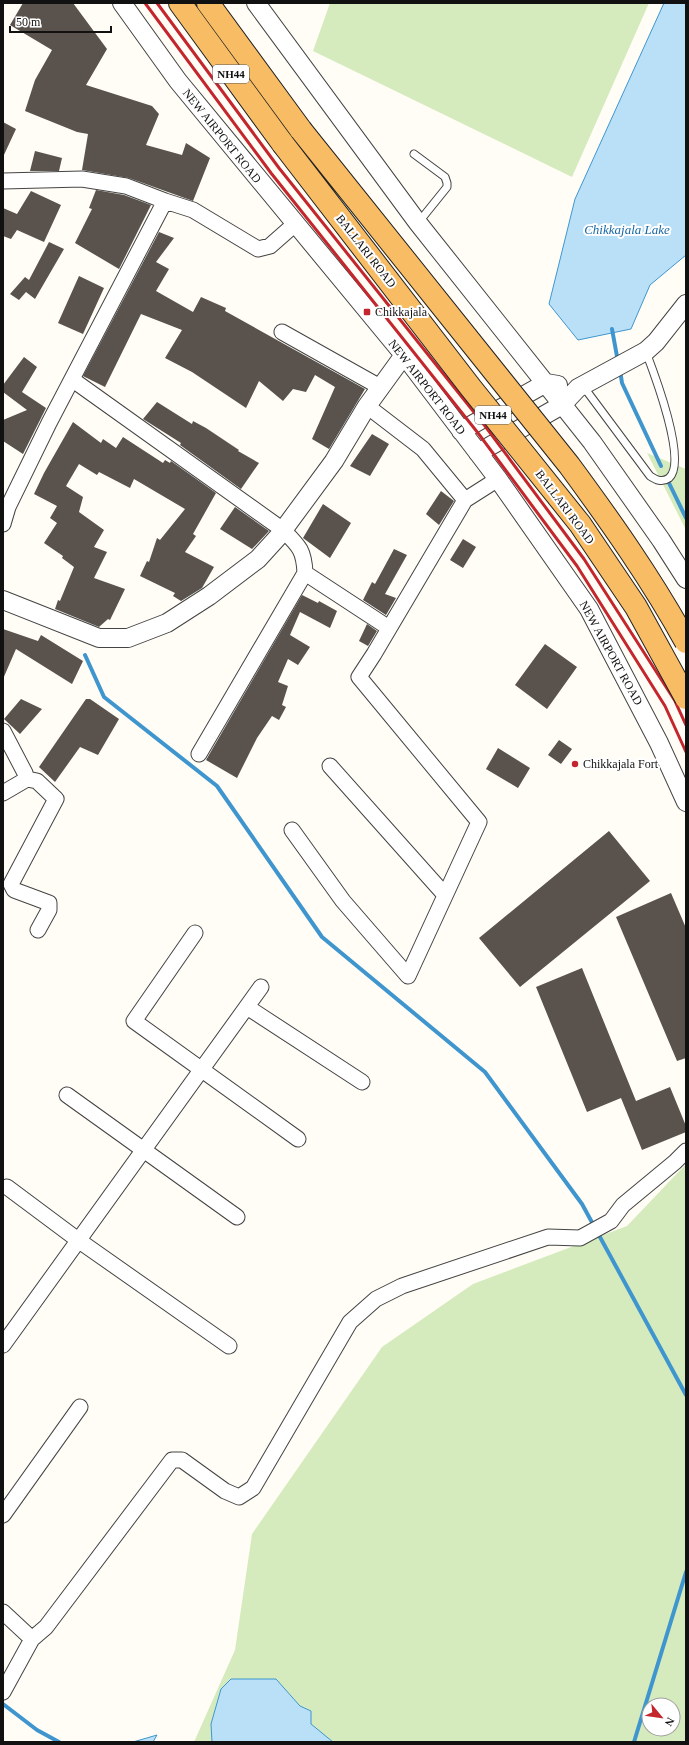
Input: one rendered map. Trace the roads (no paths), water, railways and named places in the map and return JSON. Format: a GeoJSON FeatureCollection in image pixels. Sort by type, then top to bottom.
{"type":"FeatureCollection","features":[{"type":"Feature","properties":{"kind":"highway","name":"BALLARI ROAD"},"geometry":{"type":"LineString","coordinates":[[180,3],[283,144],[471,388],[580,524],[636,607],[686,698]]}},
{"type":"Feature","properties":{"kind":"highway","name":"BALLARI ROAD"},"geometry":{"type":"LineString","coordinates":[[208,3],[301,130],[577,476],[640,565],[686,642]]}},
{"type":"Feature","properties":{"kind":"street","name":"NEW AIRPORT ROAD"},"geometry":{"type":"LineString","coordinates":[[122,3],[178,81],[404,355],[498,479],[588,609],[659,743],[686,802]]}},
{"type":"Feature","properties":{"kind":"street"},"geometry":{"type":"LineString","coordinates":[[256,3],[418,223],[592,442],[661,540],[686,579]]}},
{"type":"Feature","properties":{"kind":"street"},"geometry":{"type":"LineString","coordinates":[[3,181],[82,179],[126,186],[193,210],[258,249],[270,246],[295,224]]}},
{"type":"Feature","properties":{"kind":"street"},"geometry":{"type":"LineString","coordinates":[[3,524],[8,507],[165,201]]}},
{"type":"Feature","properties":{"kind":"street"},"geometry":{"type":"LineString","coordinates":[[478,453],[562,405],[581,387],[646,352],[656,342],[686,304]]}},
{"type":"Feature","properties":{"kind":"street"},"geometry":{"type":"LineString","coordinates":[[282,332],[380,387]]}},
{"type":"Feature","properties":{"kind":"street"},"geometry":{"type":"LineString","coordinates":[[3,600],[99,638],[128,638],[167,623],[209,596],[258,559],[283,530],[334,461],[367,406],[404,355]]}},
{"type":"Feature","properties":{"kind":"street"},"geometry":{"type":"LineString","coordinates":[[73,380],[283,530],[298,545],[304,557],[305,573],[199,754]]}},
{"type":"Feature","properties":{"kind":"street"},"geometry":{"type":"LineString","coordinates":[[461,431],[546,383],[581,387]]}},
{"type":"Feature","properties":{"kind":"street"},"geometry":{"type":"LineString","coordinates":[[367,406],[423,449],[465,500]]}},
{"type":"Feature","properties":{"kind":"street"},"geometry":{"type":"LineString","coordinates":[[292,830],[343,901],[408,976],[479,822],[359,677],[465,500],[498,479]]}},
{"type":"Feature","properties":{"kind":"street"},"geometry":{"type":"LineString","coordinates":[[305,573],[389,628]]}},
{"type":"Feature","properties":{"kind":"street"},"geometry":{"type":"LineString","coordinates":[[3,731],[27,779]]}},
{"type":"Feature","properties":{"kind":"street"},"geometry":{"type":"LineString","coordinates":[[330,766],[445,895]]}},
{"type":"Feature","properties":{"kind":"street"},"geometry":{"type":"LineString","coordinates":[[3,792],[27,779],[37,782],[56,799],[11,884],[14,890],[49,903],[49,910],[38,930]]}},
{"type":"Feature","properties":{"kind":"street"},"geometry":{"type":"LineString","coordinates":[[195,933],[134,1021],[298,1139]]}},
{"type":"Feature","properties":{"kind":"street"},"geometry":{"type":"LineString","coordinates":[[3,1345],[261,987]]}},
{"type":"Feature","properties":{"kind":"street"},"geometry":{"type":"LineString","coordinates":[[247,1007],[362,1082]]}},
{"type":"Feature","properties":{"kind":"street"},"geometry":{"type":"LineString","coordinates":[[67,1095],[237,1217]]}},
{"type":"Feature","properties":{"kind":"street"},"geometry":{"type":"LineString","coordinates":[[3,1692],[32,1639],[46,1626],[172,1460],[182,1460],[225,1491],[239,1497],[253,1488],[350,1322],[376,1299],[402,1286],[548,1237],[580,1238],[611,1221],[623,1205],[675,1162],[686,1150]]}},
{"type":"Feature","properties":{"kind":"street"},"geometry":{"type":"LineString","coordinates":[[7,1187],[78,1240],[229,1346]]}},
{"type":"Feature","properties":{"kind":"street"},"geometry":{"type":"LineString","coordinates":[[3,1515],[80,1407]]}},
{"type":"Feature","properties":{"kind":"street"},"geometry":{"type":"LineString","coordinates":[[3,1612],[32,1639]]}},
{"type":"Feature","properties":{"kind":"lane"},"geometry":{"type":"LineString","coordinates":[[414,154],[445,177],[447,184],[447,187],[418,223]]}},
{"type":"Feature","properties":{"kind":"lane"},"geometry":{"type":"LineString","coordinates":[[581,387],[650,476],[660,481],[666,480],[672,475],[675,466],[674,444],[661,390],[646,352]]}},
{"type":"Feature","properties":{"kind":"water","name":"Chikkajala Lake"},"geometry":{"type":"Polygon","coordinates":[[[664,3],[686,3],[686,255],[650,285],[631,329],[578,340],[549,304],[575,199],[664,3]]]}},
{"type":"Feature","properties":{"kind":"water"},"geometry":{"type":"Polygon","coordinates":[[[231,1679],[276,1679],[300,1706],[311,1711],[311,1724],[333,1742],[212,1742],[211,1724],[221,1689],[231,1679]]]}},
{"type":"Feature","properties":{"kind":"water"},"geometry":{"type":"Polygon","coordinates":[[[157,1735],[153,1742],[133,1742],[157,1735]]]}},
{"type":"Feature","properties":{"kind":"waterway"},"geometry":{"type":"LineString","coordinates":[[612,329],[618,362]]}},
{"type":"Feature","properties":{"kind":"waterway"},"geometry":{"type":"LineString","coordinates":[[620,370],[622,383],[661,466]]}},
{"type":"Feature","properties":{"kind":"waterway"},"geometry":{"type":"LineString","coordinates":[[669,483],[686,518]]}},
{"type":"Feature","properties":{"kind":"waterway"},"geometry":{"type":"LineString","coordinates":[[85,655],[104,697],[217,786],[322,937],[485,1072],[582,1204],[686,1395]]}},
{"type":"Feature","properties":{"kind":"waterway"},"geometry":{"type":"LineString","coordinates":[[634,1742],[686,1572]]}},
{"type":"Feature","properties":{"kind":"waterway"},"geometry":{"type":"LineString","coordinates":[[3,1704],[37,1730],[59,1742]]}},
{"type":"Feature","properties":{"kind":"railway"},"geometry":{"type":"LineString","coordinates":[[145,3],[271,173],[478,433],[577,566],[665,706],[686,752]]}},
{"type":"Feature","properties":{"kind":"railway"},"geometry":{"type":"LineString","coordinates":[[157,3],[279,168],[485,426],[584,559],[675,701],[686,725]]}},
{"type":"Feature","properties":{"kind":"place","name":"Chikkajala"},"geometry":{"type":"Point","coordinates":[367,312]}},
{"type":"Feature","properties":{"kind":"place","name":"Chikkajala Fort"},"geometry":{"type":"Point","coordinates":[575,764]}}]}
